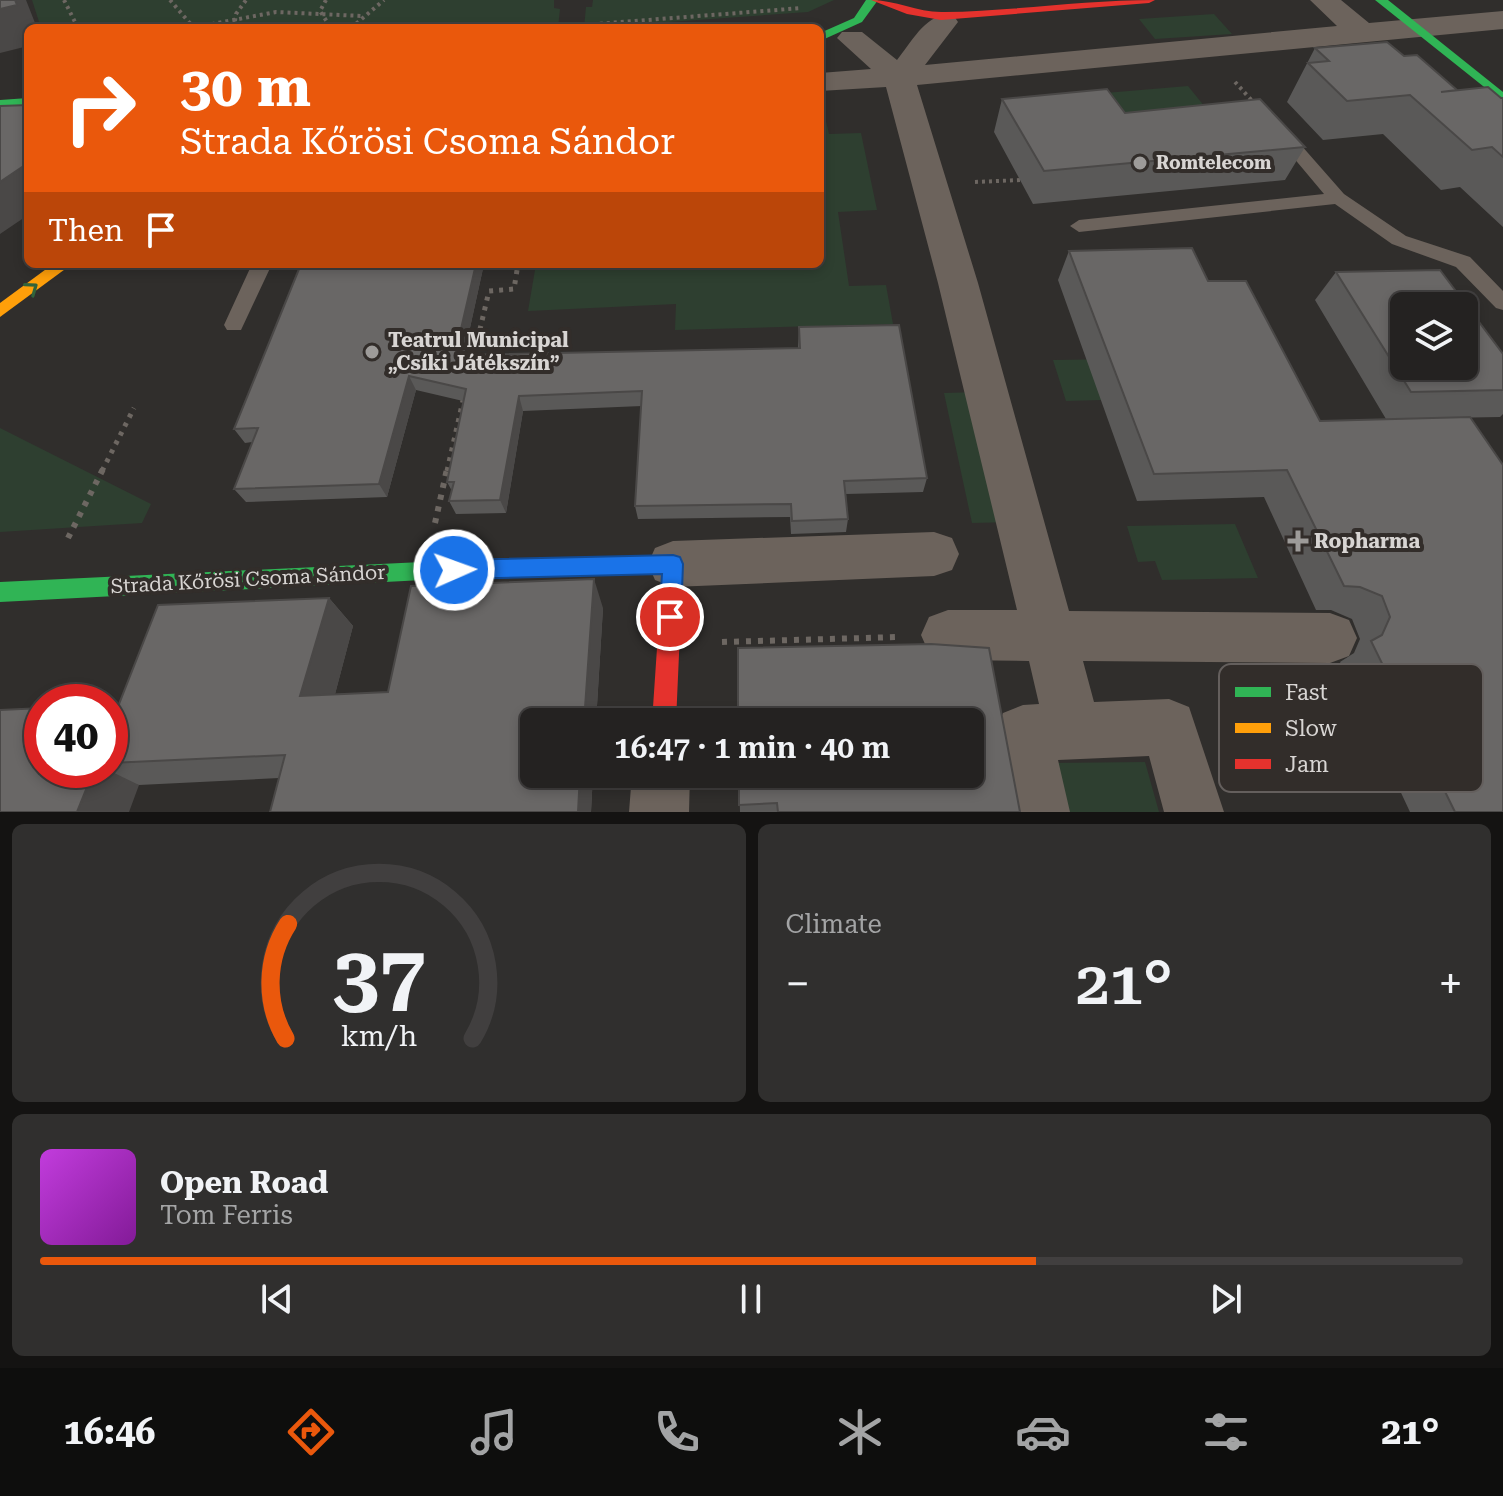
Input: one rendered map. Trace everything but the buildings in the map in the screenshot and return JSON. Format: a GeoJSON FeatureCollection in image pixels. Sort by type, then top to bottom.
{"type":"FeatureCollection","features":[{"type":"Feature","properties":{"kind":"street"},"geometry":{"type":"LineString","coordinates":[[824,35],[858,20],[874,0],[911,12],[941,16],[1149,0]]}},
{"type":"Feature","properties":{"kind":"street"},"geometry":{"type":"LineString","coordinates":[[1324,0],[1362,32]]}},
{"type":"Feature","properties":{"kind":"street"},"geometry":{"type":"LineString","coordinates":[[1381,0],[1503,98]]}},
{"type":"Feature","properties":{"kind":"street"},"geometry":{"type":"LineString","coordinates":[[824,82],[1503,20]]}},
{"type":"Feature","properties":{"kind":"street"},"geometry":{"type":"LineString","coordinates":[[899,77],[944,22]]}},
{"type":"Feature","properties":{"kind":"street"},"geometry":{"type":"LineString","coordinates":[[852,38],[899,77],[958,283],[1074,731]]}},
{"type":"Feature","properties":{"kind":"street"},"geometry":{"type":"LineString","coordinates":[[0,104],[24,102]]}},
{"type":"Feature","properties":{"kind":"street"},"geometry":{"type":"LineString","coordinates":[[0,311],[59,268]]}},
{"type":"Feature","properties":{"kind":"street"},"geometry":{"type":"LineString","coordinates":[[665,708],[673,564],[934,554]]}},
{"type":"Feature","properties":{"kind":"street","name":"Strada Kőrösi Csoma Sándor"},"geometry":{"type":"LineString","coordinates":[[0,592],[425,571],[673,564]]}},
{"type":"Feature","properties":{"kind":"street"},"geometry":{"type":"LineString","coordinates":[[948,635],[1330,638]]}},
{"type":"Feature","properties":{"kind":"street"},"geometry":{"type":"LineString","coordinates":[[1040,812],[1023,733],[1169,727],[1194,812]]}},
{"type":"Feature","properties":{"kind":"street"},"geometry":{"type":"LineString","coordinates":[[659,812],[660,788]]}},
{"type":"Feature","properties":{"kind":"lane"},"geometry":{"type":"LineString","coordinates":[[1266,116],[1338,198],[1399,240],[1463,262],[1503,303]]}},
{"type":"Feature","properties":{"kind":"lane"},"geometry":{"type":"LineString","coordinates":[[1079,226],[1338,198]]}},
{"type":"Feature","properties":{"kind":"lane"},"geometry":{"type":"LineString","coordinates":[[234,325],[260,268]]}},
{"type":"Feature","properties":{"kind":"path"},"geometry":{"type":"LineString","coordinates":[[64,0],[76,24]]}},
{"type":"Feature","properties":{"kind":"path"},"geometry":{"type":"LineString","coordinates":[[170,0],[190,24]]}},
{"type":"Feature","properties":{"kind":"path"},"geometry":{"type":"LineString","coordinates":[[235,24],[236,14],[246,0]]}},
{"type":"Feature","properties":{"kind":"path"},"geometry":{"type":"LineString","coordinates":[[320,11],[326,0]]}},
{"type":"Feature","properties":{"kind":"path"},"geometry":{"type":"LineString","coordinates":[[355,24],[384,0]]}},
{"type":"Feature","properties":{"kind":"path"},"geometry":{"type":"LineString","coordinates":[[594,24],[807,7]]}},
{"type":"Feature","properties":{"kind":"path"},"geometry":{"type":"LineString","coordinates":[[205,24],[236,14],[320,11],[362,16]]}},
{"type":"Feature","properties":{"kind":"path"},"geometry":{"type":"LineString","coordinates":[[320,11],[328,24]]}},
{"type":"Feature","properties":{"kind":"path"},"geometry":{"type":"LineString","coordinates":[[471,365],[489,291],[514,289],[517,268]]}},
{"type":"Feature","properties":{"kind":"path"},"geometry":{"type":"LineString","coordinates":[[425,571],[465,394]]}},
{"type":"Feature","properties":{"kind":"path"},"geometry":{"type":"LineString","coordinates":[[43,589],[134,408]]}},
{"type":"Feature","properties":{"kind":"path"},"geometry":{"type":"LineString","coordinates":[[669,644],[948,635]]}},
{"type":"Feature","properties":{"kind":"path"},"geometry":{"type":"LineString","coordinates":[[883,638],[884,649]]}},
{"type":"Feature","properties":{"kind":"green space"},"geometry":{"type":"Polygon","coordinates":[[[32,0],[554,0],[554,8],[560,9],[558,24],[40,24],[32,0]]]}},
{"type":"Feature","properties":{"kind":"green space"},"geometry":{"type":"Polygon","coordinates":[[[593,0],[834,0],[808,12],[640,24],[584,24],[586,7],[592,7],[593,0]]]}},
{"type":"Feature","properties":{"kind":"green space"},"geometry":{"type":"Polygon","coordinates":[[[1214,14],[1232,34],[1155,39],[1139,19],[1214,14]]]}},
{"type":"Feature","properties":{"kind":"green space"},"geometry":{"type":"Polygon","coordinates":[[[1188,86],[1227,134],[1034,99],[1188,86]]]}},
{"type":"Feature","properties":{"kind":"green space"},"geometry":{"type":"Polygon","coordinates":[[[824,112],[829,134],[861,133],[877,210],[838,212],[849,286],[886,285],[893,324],[675,330],[676,304],[528,311],[535,268],[824,268],[824,112]]]}},
{"type":"Feature","properties":{"kind":"green space"},"geometry":{"type":"Polygon","coordinates":[[[1122,359],[1138,399],[1066,401],[1053,360],[1122,359]]]}},
{"type":"Feature","properties":{"kind":"green space"},"geometry":{"type":"Polygon","coordinates":[[[981,392],[1014,522],[972,523],[944,393],[981,392]]]}},
{"type":"Feature","properties":{"kind":"green space"},"geometry":{"type":"Polygon","coordinates":[[[0,428],[151,504],[142,523],[0,532],[0,428]]]}},
{"type":"Feature","properties":{"kind":"green space"},"geometry":{"type":"Polygon","coordinates":[[[1235,524],[1258,578],[1162,580],[1155,561],[1138,562],[1127,526],[1235,524]]]}},
{"type":"Feature","properties":{"kind":"green space"},"geometry":{"type":"Polygon","coordinates":[[[1145,762],[1159,812],[1059,812],[1049,763],[1145,762]]]}},
{"type":"Feature","properties":{"kind":"traffic: fast"},"geometry":{"type":"LineString","coordinates":[[824,35],[858,20],[872,0]]}},
{"type":"Feature","properties":{"kind":"traffic: fast"},"geometry":{"type":"LineString","coordinates":[[1381,0],[1503,98]]}},
{"type":"Feature","properties":{"kind":"traffic: fast"},"geometry":{"type":"LineString","coordinates":[[0,104],[24,102]]}},
{"type":"Feature","properties":{"kind":"traffic: fast"},"geometry":{"type":"LineString","coordinates":[[0,592],[443,570]]}},
{"type":"Feature","properties":{"kind":"traffic: slow"},"geometry":{"type":"LineString","coordinates":[[0,311],[59,268]]}},
{"type":"Feature","properties":{"kind":"traffic: jam"},"geometry":{"type":"LineString","coordinates":[[877,0],[911,12],[941,16],[1149,0]]}},
{"type":"Feature","properties":{"kind":"traffic: jam"},"geometry":{"type":"LineString","coordinates":[[443,570],[673,564],[665,708]]}},
{"type":"Feature","properties":{"kind":"place","name":"Romtelecom"},"geometry":{"type":"Point","coordinates":[1140,163]}},
{"type":"Feature","properties":{"kind":"place","name":"Teatrul Municipal „Csíki Játékszín”"},"geometry":{"type":"Point","coordinates":[372,352]}},
{"type":"Feature","properties":{"kind":"place","name":"Ropharma"},"geometry":{"type":"Point","coordinates":[1298,541]}},
{"type":"Feature","properties":{"kind":"route"},"geometry":{"type":"LineString","coordinates":[[454,570],[673,564],[670,617]]}}]}
